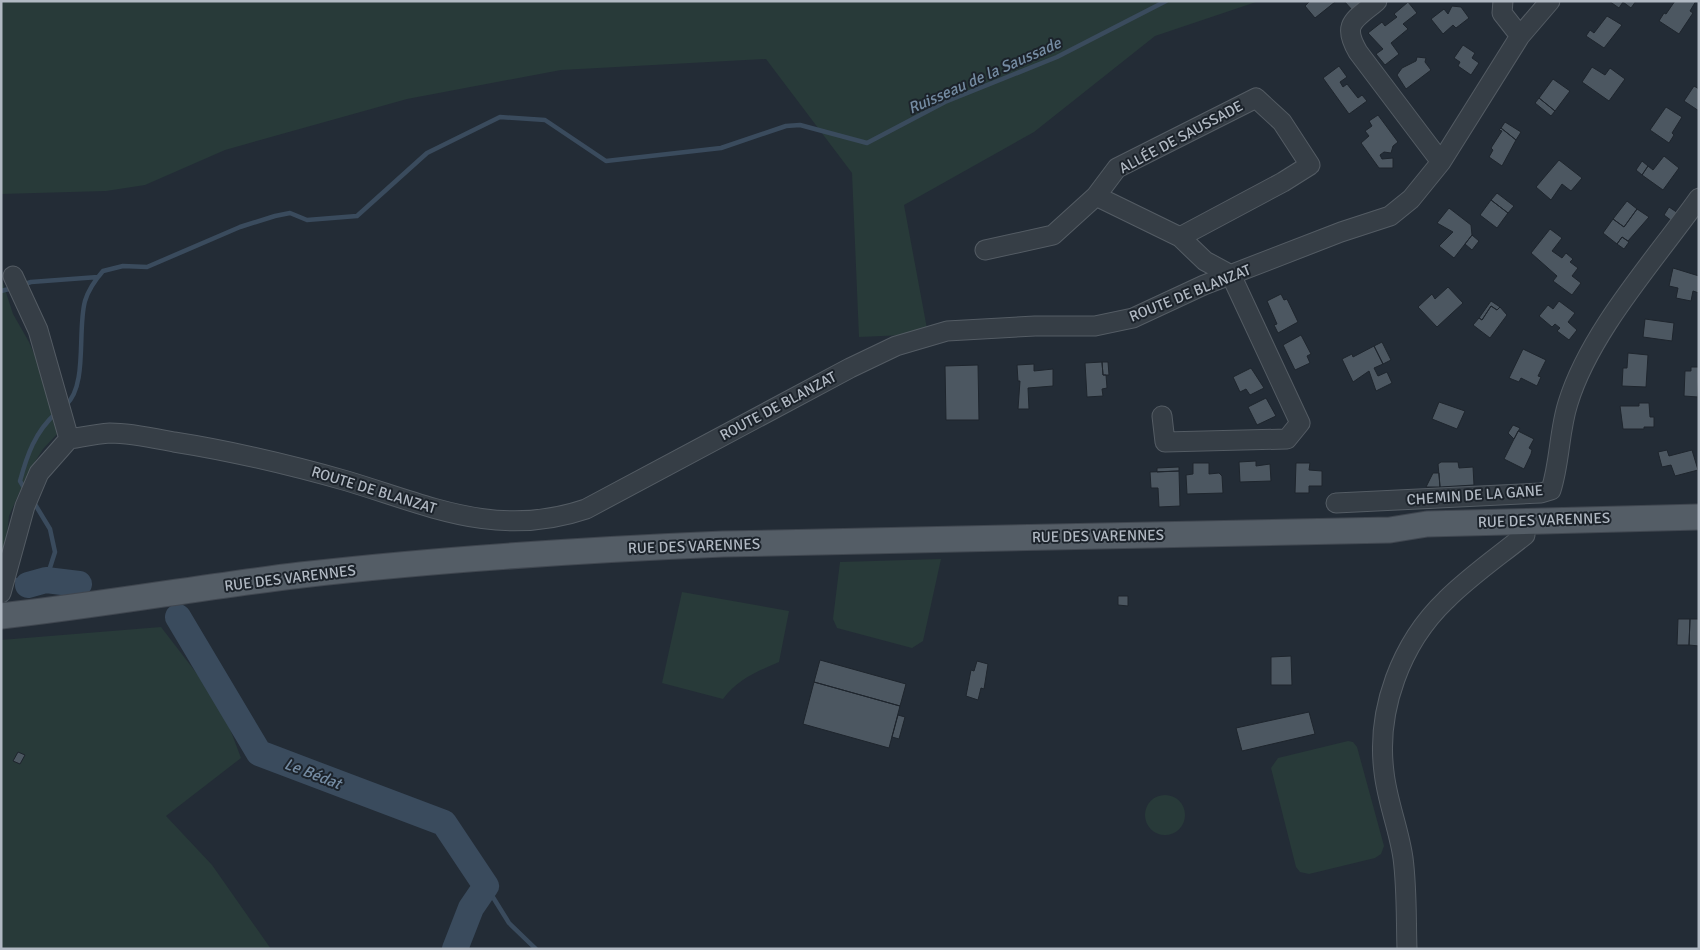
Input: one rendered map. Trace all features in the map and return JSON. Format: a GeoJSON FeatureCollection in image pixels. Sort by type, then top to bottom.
{"type":"FeatureCollection","features":[{"type":"Feature","properties":{"kind":"main road","name":"RUE DES VARENNES"},"geometry":{"type":"LineString","coordinates":[[1,616],[302,575],[512,555],[617,548],[723,544],[1390,530],[1429,535],[1699,517]]}},
{"type":"Feature","properties":{"kind":"main road","name":"RUE DES VARENNES"},"geometry":{"type":"LineString","coordinates":[[1525,528],[1699,533]]}},
{"type":"Feature","properties":{"kind":"street"},"geometry":{"type":"LineString","coordinates":[[1377,1],[1356,19],[1350,28],[1349,37],[1358,52],[1441,162]]}},
{"type":"Feature","properties":{"kind":"street"},"geometry":{"type":"LineString","coordinates":[[1503,1],[1502,13],[1520,36]]}},
{"type":"Feature","properties":{"kind":"street","name":"ROUTE DE BLANZAT"},"geometry":{"type":"LineString","coordinates":[[69,438],[111,433],[214,448],[292,466],[460,515],[492,522],[560,517],[586,509],[850,368],[922,337],[975,328],[1095,326],[1116,322],[1153,310],[1204,285],[1341,232],[1390,216],[1411,199],[1441,162],[1520,36],[1550,1]]}},
{"type":"Feature","properties":{"kind":"street","name":"ALLÉE DE SAUSSADE"},"geometry":{"type":"LineString","coordinates":[[1096,196],[1117,168],[1256,98],[1282,122],[1310,164],[1283,182],[1180,237]]}},
{"type":"Feature","properties":{"kind":"street"},"geometry":{"type":"LineString","coordinates":[[986,250],[1054,235],[1096,196],[1180,237],[1205,262],[1231,275],[1300,422],[1287,439],[1165,442],[1162,416]]}},
{"type":"Feature","properties":{"kind":"street","name":"CHEMIN DE LA GANE"},"geometry":{"type":"LineString","coordinates":[[1336,503],[1541,493],[1551,490],[1567,405],[1578,375],[1602,332],[1699,198]]}},
{"type":"Feature","properties":{"kind":"street"},"geometry":{"type":"LineString","coordinates":[[1,593],[25,506],[39,473],[69,438],[38,330],[13,276]]}},
{"type":"Feature","properties":{"kind":"street"},"geometry":{"type":"LineString","coordinates":[[1407,949],[1402,858],[1384,774],[1382,755],[1389,701],[1402,663],[1423,626],[1446,600],[1525,528]]}},
{"type":"Feature","properties":{"kind":"shaded area"},"geometry":{"type":"Polygon","coordinates":[[[1,1],[1259,1],[1155,36],[1034,132],[904,205],[928,334],[859,337],[852,173],[766,59],[561,70],[407,99],[225,150],[145,185],[106,191],[1,194],[1,1]]]}},
{"type":"Feature","properties":{"kind":"shaded area"},"geometry":{"type":"Polygon","coordinates":[[[1,277],[13,314],[29,342],[56,406],[59,432],[43,449],[29,471],[9,516],[5,553],[1,566],[1,277]]]}},
{"type":"Feature","properties":{"kind":"shaded area"},"geometry":{"type":"Polygon","coordinates":[[[941,559],[923,641],[912,648],[837,628],[833,619],[840,562],[941,559]]]}},
{"type":"Feature","properties":{"kind":"shaded area"},"geometry":{"type":"Polygon","coordinates":[[[682,592],[789,611],[779,662],[741,681],[723,699],[662,683],[682,592]]]}},
{"type":"Feature","properties":{"kind":"shaded area"},"geometry":{"type":"Polygon","coordinates":[[[161,627],[221,705],[241,758],[166,816],[212,865],[271,949],[1,949],[1,640],[161,627]]]}},
{"type":"Feature","properties":{"kind":"shaded area"},"geometry":{"type":"Polygon","coordinates":[[[1348,741],[1353,742],[1357,747],[1384,846],[1381,854],[1375,858],[1309,874],[1300,872],[1296,867],[1271,768],[1278,758],[1348,741]]]}},
{"type":"Feature","properties":{"kind":"shaded area"},"geometry":{"type":"Polygon","coordinates":[[[1169,795],[1176,798],[1182,804],[1185,815],[1184,823],[1176,832],[1169,835],[1161,835],[1154,832],[1146,823],[1145,811],[1148,804],[1157,796],[1169,795]]]}},
{"type":"Feature","properties":{"kind":"building"},"geometry":{"type":"Polygon","coordinates":[[[1310,1],[1335,2],[1315,18],[1305,6],[1310,1]]]}},
{"type":"Feature","properties":{"kind":"building"},"geometry":{"type":"Polygon","coordinates":[[[1344,1],[1363,1],[1353,11],[1344,1]]]}},
{"type":"Feature","properties":{"kind":"building"},"geometry":{"type":"Polygon","coordinates":[[[1609,1],[1636,1],[1631,8],[1623,2],[1619,8],[1609,1]]]}},
{"type":"Feature","properties":{"kind":"building"},"geometry":{"type":"Polygon","coordinates":[[[1675,1],[1696,1],[1690,11],[1693,13],[1679,34],[1659,21],[1675,1]]]}},
{"type":"Feature","properties":{"kind":"building"},"geometry":{"type":"Polygon","coordinates":[[[1408,2],[1417,13],[1403,24],[1408,29],[1391,43],[1399,54],[1385,65],[1376,54],[1383,49],[1368,33],[1382,22],[1385,26],[1397,17],[1394,14],[1408,2]]]}},
{"type":"Feature","properties":{"kind":"building"},"geometry":{"type":"Polygon","coordinates":[[[1452,6],[1461,7],[1469,18],[1456,28],[1453,25],[1443,34],[1431,19],[1444,9],[1448,14],[1452,6]]]}},
{"type":"Feature","properties":{"kind":"building"},"geometry":{"type":"Polygon","coordinates":[[[1607,16],[1622,25],[1604,48],[1586,36],[1590,30],[1594,33],[1607,16]]]}},
{"type":"Feature","properties":{"kind":"building"},"geometry":{"type":"Polygon","coordinates":[[[1463,45],[1475,53],[1472,58],[1479,63],[1471,75],[1458,66],[1460,62],[1454,58],[1463,45]]]}},
{"type":"Feature","properties":{"kind":"building"},"geometry":{"type":"Polygon","coordinates":[[[1417,57],[1426,58],[1425,62],[1431,70],[1406,89],[1397,75],[1402,68],[1416,61],[1417,57]]]}},
{"type":"Feature","properties":{"kind":"building"},"geometry":{"type":"Polygon","coordinates":[[[1339,66],[1347,77],[1340,82],[1343,87],[1347,84],[1358,98],[1362,95],[1367,101],[1349,114],[1323,78],[1339,66]]]}},
{"type":"Feature","properties":{"kind":"building"},"geometry":{"type":"Polygon","coordinates":[[[1592,67],[1605,75],[1610,68],[1625,79],[1609,101],[1582,82],[1592,67]]]}},
{"type":"Feature","properties":{"kind":"building"},"geometry":{"type":"Polygon","coordinates":[[[1553,79],[1570,91],[1555,111],[1539,98],[1553,79]]]}},
{"type":"Feature","properties":{"kind":"building"},"geometry":{"type":"Polygon","coordinates":[[[1694,86],[1699,89],[1699,111],[1684,101],[1694,86]]]}},
{"type":"Feature","properties":{"kind":"building"},"geometry":{"type":"Polygon","coordinates":[[[1539,98],[1555,111],[1551,116],[1535,103],[1539,98]]]}},
{"type":"Feature","properties":{"kind":"building"},"geometry":{"type":"Polygon","coordinates":[[[1666,107],[1682,117],[1672,133],[1674,135],[1669,143],[1650,130],[1666,107]]]}},
{"type":"Feature","properties":{"kind":"building"},"geometry":{"type":"Polygon","coordinates":[[[1378,115],[1398,142],[1393,146],[1391,153],[1384,152],[1380,155],[1382,159],[1393,158],[1393,168],[1379,168],[1361,143],[1369,136],[1365,131],[1372,126],[1369,121],[1378,115]]]}},
{"type":"Feature","properties":{"kind":"building"},"geometry":{"type":"Polygon","coordinates":[[[1505,122],[1521,132],[1516,140],[1501,128],[1505,122]]]}},
{"type":"Feature","properties":{"kind":"building"},"geometry":{"type":"Polygon","coordinates":[[[1501,128],[1516,140],[1502,166],[1489,157],[1493,150],[1491,148],[1502,131],[1499,130],[1501,128]]]}},
{"type":"Feature","properties":{"kind":"building"},"geometry":{"type":"Polygon","coordinates":[[[1664,156],[1679,168],[1663,190],[1642,175],[1648,166],[1653,170],[1664,156]]]}},
{"type":"Feature","properties":{"kind":"building"},"geometry":{"type":"Polygon","coordinates":[[[1559,160],[1582,178],[1571,191],[1562,184],[1551,200],[1536,187],[1559,160]]]}},
{"type":"Feature","properties":{"kind":"building"},"geometry":{"type":"Polygon","coordinates":[[[1642,161],[1648,166],[1642,175],[1636,170],[1642,161]]]}},
{"type":"Feature","properties":{"kind":"building"},"geometry":{"type":"Polygon","coordinates":[[[1497,193],[1514,206],[1508,213],[1491,200],[1497,193]]]}},
{"type":"Feature","properties":{"kind":"building"},"geometry":{"type":"Polygon","coordinates":[[[1491,200],[1508,213],[1497,228],[1480,215],[1491,200]]]}},
{"type":"Feature","properties":{"kind":"building"},"geometry":{"type":"Polygon","coordinates":[[[1627,201],[1637,209],[1624,227],[1613,219],[1627,201]]]}},
{"type":"Feature","properties":{"kind":"building"},"geometry":{"type":"Polygon","coordinates":[[[1669,207],[1678,213],[1672,221],[1664,215],[1669,207]]]}},
{"type":"Feature","properties":{"kind":"building"},"geometry":{"type":"Polygon","coordinates":[[[1449,208],[1471,225],[1472,235],[1454,258],[1439,246],[1453,232],[1437,223],[1449,208]]]}},
{"type":"Feature","properties":{"kind":"building"},"geometry":{"type":"Polygon","coordinates":[[[1637,209],[1649,217],[1628,241],[1622,237],[1617,244],[1603,233],[1613,219],[1624,227],[1637,209]]]}},
{"type":"Feature","properties":{"kind":"building"},"geometry":{"type":"Polygon","coordinates":[[[1550,229],[1562,238],[1552,251],[1562,258],[1566,253],[1573,259],[1570,262],[1578,268],[1572,276],[1581,283],[1572,295],[1553,281],[1557,276],[1531,253],[1550,229]]]}},
{"type":"Feature","properties":{"kind":"building"},"geometry":{"type":"Polygon","coordinates":[[[1472,235],[1479,241],[1472,250],[1465,244],[1472,235]]]}},
{"type":"Feature","properties":{"kind":"building"},"geometry":{"type":"Polygon","coordinates":[[[1622,237],[1629,242],[1624,249],[1617,244],[1622,237]]]}},
{"type":"Feature","properties":{"kind":"building"},"geometry":{"type":"Polygon","coordinates":[[[1673,268],[1699,276],[1699,293],[1693,291],[1691,301],[1676,298],[1678,288],[1669,286],[1673,268]]]}},
{"type":"Feature","properties":{"kind":"building"},"geometry":{"type":"Polygon","coordinates":[[[1448,287],[1463,303],[1437,327],[1418,307],[1432,294],[1435,299],[1448,287]]]}},
{"type":"Feature","properties":{"kind":"building"},"geometry":{"type":"Polygon","coordinates":[[[1281,294],[1284,300],[1287,299],[1298,322],[1278,333],[1274,325],[1277,324],[1267,301],[1281,294]]]}},
{"type":"Feature","properties":{"kind":"building"},"geometry":{"type":"Polygon","coordinates":[[[1491,301],[1500,307],[1497,310],[1491,306],[1482,320],[1479,318],[1491,301]]]}},
{"type":"Feature","properties":{"kind":"building"},"geometry":{"type":"Polygon","coordinates":[[[1559,301],[1575,313],[1568,322],[1577,330],[1569,340],[1557,331],[1560,328],[1555,324],[1552,327],[1539,316],[1548,305],[1553,309],[1559,301]]]}},
{"type":"Feature","properties":{"kind":"building"},"geometry":{"type":"Polygon","coordinates":[[[1491,306],[1497,310],[1500,307],[1507,315],[1490,338],[1473,325],[1479,318],[1482,320],[1491,306]]]}},
{"type":"Feature","properties":{"kind":"building"},"geometry":{"type":"Polygon","coordinates":[[[1645,319],[1674,323],[1672,341],[1643,337],[1645,319]]]}},
{"type":"Feature","properties":{"kind":"building"},"geometry":{"type":"Polygon","coordinates":[[[1301,335],[1311,354],[1307,356],[1310,363],[1295,370],[1283,345],[1301,335]]]}},
{"type":"Feature","properties":{"kind":"building"},"geometry":{"type":"Polygon","coordinates":[[[1382,342],[1391,360],[1383,364],[1374,346],[1382,342]]]}},
{"type":"Feature","properties":{"kind":"building"},"geometry":{"type":"Polygon","coordinates":[[[1374,346],[1383,364],[1374,368],[1378,376],[1387,372],[1392,383],[1376,391],[1369,371],[1353,382],[1342,359],[1352,354],[1353,357],[1374,346]]]}},
{"type":"Feature","properties":{"kind":"building"},"geometry":{"type":"Polygon","coordinates":[[[1523,349],[1546,360],[1538,376],[1541,377],[1537,386],[1521,378],[1519,382],[1509,378],[1523,349]]]}},
{"type":"Feature","properties":{"kind":"building"},"geometry":{"type":"Polygon","coordinates":[[[1628,353],[1648,355],[1646,387],[1622,386],[1623,368],[1627,368],[1628,353]]]}},
{"type":"Feature","properties":{"kind":"building"},"geometry":{"type":"Polygon","coordinates":[[[1102,362],[1108,362],[1109,375],[1103,375],[1102,362]]]}},
{"type":"Feature","properties":{"kind":"building"},"geometry":{"type":"Polygon","coordinates":[[[1102,362],[1107,388],[1102,389],[1103,396],[1087,397],[1085,363],[1102,362]]]}},
{"type":"Feature","properties":{"kind":"building"},"geometry":{"type":"Polygon","coordinates":[[[1034,364],[1034,371],[1053,369],[1053,386],[1028,388],[1029,409],[1018,409],[1020,381],[1018,381],[1017,365],[1034,364]]]}},
{"type":"Feature","properties":{"kind":"building"},"geometry":{"type":"Polygon","coordinates":[[[978,365],[979,420],[946,420],[945,366],[978,365]]]}},
{"type":"Feature","properties":{"kind":"building"},"geometry":{"type":"Polygon","coordinates":[[[1691,367],[1699,367],[1698,397],[1684,396],[1685,371],[1691,371],[1691,367]]]}},
{"type":"Feature","properties":{"kind":"building"},"geometry":{"type":"Polygon","coordinates":[[[1251,368],[1264,388],[1250,395],[1246,389],[1240,392],[1233,377],[1251,368]]]}},
{"type":"Feature","properties":{"kind":"building"},"geometry":{"type":"Polygon","coordinates":[[[1266,398],[1276,416],[1257,425],[1248,407],[1266,398]]]}},
{"type":"Feature","properties":{"kind":"building"},"geometry":{"type":"Polygon","coordinates":[[[1439,402],[1465,411],[1457,429],[1432,419],[1439,402]]]}},
{"type":"Feature","properties":{"kind":"building"},"geometry":{"type":"Polygon","coordinates":[[[1639,403],[1649,403],[1650,417],[1654,417],[1654,427],[1623,429],[1620,406],[1639,406],[1639,403]]]}},
{"type":"Feature","properties":{"kind":"building"},"geometry":{"type":"Polygon","coordinates":[[[1513,425],[1520,428],[1514,439],[1508,433],[1513,425]]]}},
{"type":"Feature","properties":{"kind":"building"},"geometry":{"type":"Polygon","coordinates":[[[1518,431],[1534,439],[1529,448],[1532,450],[1531,454],[1524,469],[1504,459],[1518,431]]]}},
{"type":"Feature","properties":{"kind":"building"},"geometry":{"type":"Polygon","coordinates":[[[1667,450],[1669,456],[1692,450],[1698,470],[1675,476],[1671,465],[1662,467],[1658,452],[1667,450]]]}},
{"type":"Feature","properties":{"kind":"building"},"geometry":{"type":"Polygon","coordinates":[[[1256,461],[1256,466],[1270,464],[1271,481],[1240,482],[1239,462],[1256,461]]]}},
{"type":"Feature","properties":{"kind":"building"},"geometry":{"type":"Polygon","coordinates":[[[1441,462],[1458,462],[1459,468],[1473,467],[1474,485],[1440,487],[1438,464],[1441,462]]]}},
{"type":"Feature","properties":{"kind":"building"},"geometry":{"type":"Polygon","coordinates":[[[1193,463],[1209,463],[1209,474],[1219,473],[1222,476],[1223,493],[1187,494],[1186,475],[1193,474],[1193,463]]]}},
{"type":"Feature","properties":{"kind":"building"},"geometry":{"type":"Polygon","coordinates":[[[1296,463],[1310,463],[1309,470],[1322,471],[1322,486],[1309,486],[1309,493],[1295,493],[1296,463]]]}},
{"type":"Feature","properties":{"kind":"building"},"geometry":{"type":"Polygon","coordinates":[[[1179,467],[1179,471],[1157,472],[1157,468],[1179,467]]]}},
{"type":"Feature","properties":{"kind":"building"},"geometry":{"type":"Polygon","coordinates":[[[1179,471],[1180,506],[1159,507],[1158,488],[1151,488],[1150,472],[1179,471]]]}},
{"type":"Feature","properties":{"kind":"building"},"geometry":{"type":"Polygon","coordinates":[[[1433,473],[1439,473],[1440,487],[1426,487],[1433,473]]]}},
{"type":"Feature","properties":{"kind":"building"},"geometry":{"type":"Polygon","coordinates":[[[1118,596],[1128,596],[1128,606],[1118,605],[1118,596]]]}},
{"type":"Feature","properties":{"kind":"building"},"geometry":{"type":"Polygon","coordinates":[[[1678,619],[1690,619],[1689,645],[1677,645],[1678,619]]]}},
{"type":"Feature","properties":{"kind":"building"},"geometry":{"type":"Polygon","coordinates":[[[1690,619],[1699,619],[1699,646],[1689,645],[1690,619]]]}},
{"type":"Feature","properties":{"kind":"building"},"geometry":{"type":"Polygon","coordinates":[[[1291,656],[1292,685],[1271,685],[1271,657],[1291,656]]]}},
{"type":"Feature","properties":{"kind":"building"},"geometry":{"type":"Polygon","coordinates":[[[820,660],[906,684],[900,706],[814,682],[820,660]]]}},
{"type":"Feature","properties":{"kind":"building"},"geometry":{"type":"Polygon","coordinates":[[[977,661],[988,664],[984,689],[981,688],[978,700],[966,696],[971,670],[974,671],[977,661]]]}},
{"type":"Feature","properties":{"kind":"building"},"geometry":{"type":"Polygon","coordinates":[[[814,682],[900,706],[889,748],[803,724],[814,682]]]}},
{"type":"Feature","properties":{"kind":"building"},"geometry":{"type":"Polygon","coordinates":[[[1309,712],[1315,734],[1242,751],[1236,728],[1309,712]]]}},
{"type":"Feature","properties":{"kind":"building"},"geometry":{"type":"Polygon","coordinates":[[[898,715],[905,717],[899,739],[892,737],[898,715]]]}},
{"type":"Feature","properties":{"kind":"building"},"geometry":{"type":"Polygon","coordinates":[[[18,752],[25,755],[20,764],[13,761],[18,752]]]}},
{"type":"Feature","properties":{"kind":"waterway","name":"Ruisseau de la Saussade"},"geometry":{"type":"LineString","coordinates":[[66,405],[73,396],[80,371],[85,301],[92,285],[103,271],[123,266],[147,267],[240,227],[275,216],[290,213],[307,220],[357,216],[427,153],[500,117],[545,120],[606,161],[721,148],[786,126],[800,125],[867,143],[945,102],[1057,57],[1166,1]]}},
{"type":"Feature","properties":{"kind":"waterway"},"geometry":{"type":"LineString","coordinates":[[22,285],[31,282],[98,277]]}},
{"type":"Feature","properties":{"kind":"waterway"},"geometry":{"type":"LineString","coordinates":[[1,291],[13,288]]}},
{"type":"Feature","properties":{"kind":"waterway","name":"Ruisseau de la Saussade"},"geometry":{"type":"LineString","coordinates":[[26,491],[20,481],[29,453],[42,428],[56,413]]}},
{"type":"Feature","properties":{"kind":"waterway","name":"Ruisseau de la Saussade"},"geometry":{"type":"LineString","coordinates":[[33,501],[50,529],[55,552],[46,580]]}},
{"type":"Feature","properties":{"kind":"waterway"},"geometry":{"type":"LineString","coordinates":[[11,578],[28,585]]}},
{"type":"Feature","properties":{"kind":"waterway","name":"Le Bédat"},"geometry":{"type":"LineString","coordinates":[[28,585],[46,580],[79,584]]}},
{"type":"Feature","properties":{"kind":"waterway","name":"Le Bédat"},"geometry":{"type":"LineString","coordinates":[[178,617],[259,753],[444,823],[486,886],[471,908],[455,949]]}},
{"type":"Feature","properties":{"kind":"waterway","name":"Le Bédat"},"geometry":{"type":"LineString","coordinates":[[486,886],[509,923],[536,949]]}}]}
